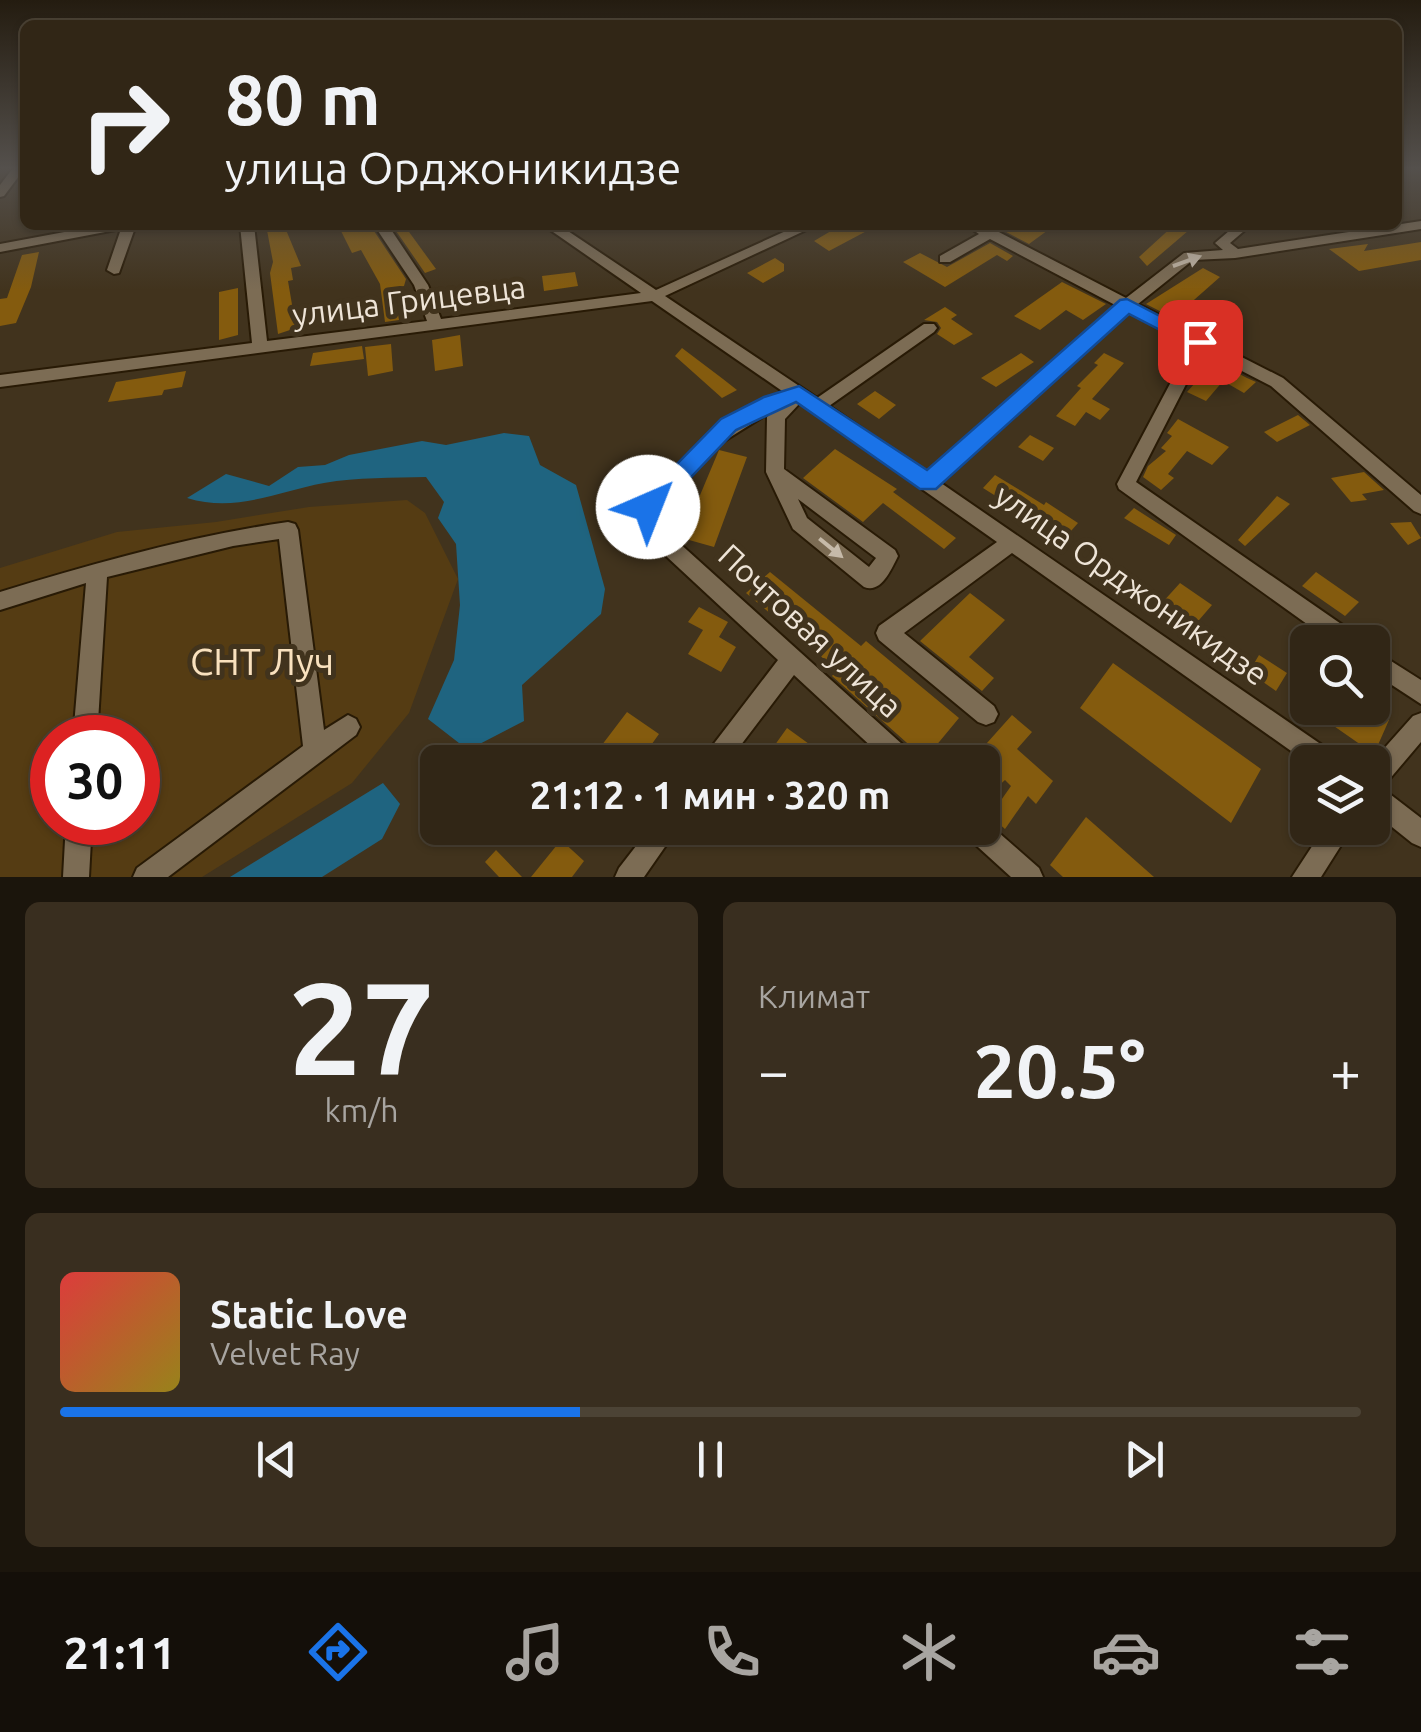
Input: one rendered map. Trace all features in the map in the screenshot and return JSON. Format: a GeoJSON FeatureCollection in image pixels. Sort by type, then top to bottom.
{"type":"FeatureCollection","features":[{"type":"Feature","properties":{"kind":"street"},"geometry":{"type":"LineString","coordinates":[[0,248],[95,230]]}},
{"type":"Feature","properties":{"kind":"street"},"geometry":{"type":"LineString","coordinates":[[114,270],[120,230]]}},
{"type":"Feature","properties":{"kind":"street"},"geometry":{"type":"LineString","coordinates":[[248,230],[260,348]]}},
{"type":"Feature","properties":{"kind":"street"},"geometry":{"type":"LineString","coordinates":[[384,230],[421,285],[436,325]]}},
{"type":"Feature","properties":{"kind":"street","name":"улица Орджоникидзе"},"geometry":{"type":"LineString","coordinates":[[557,230],[1303,745]]}},
{"type":"Feature","properties":{"kind":"street","name":"улица Грицевца"},"geometry":{"type":"LineString","coordinates":[[0,381],[654,296],[795,230]]}},
{"type":"Feature","properties":{"kind":"street"},"geometry":{"type":"LineString","coordinates":[[982,230],[1277,382],[1421,506]]}},
{"type":"Feature","properties":{"kind":"street"},"geometry":{"type":"LineString","coordinates":[[1235,254],[1222,243],[1238,230]]}},
{"type":"Feature","properties":{"kind":"street"},"geometry":{"type":"LineString","coordinates":[[1324,230],[1332,237]]}},
{"type":"Feature","properties":{"kind":"street"},"geometry":{"type":"LineString","coordinates":[[928,483],[1127,305],[1189,256],[1235,254],[1384,230]]}},
{"type":"Feature","properties":{"kind":"street"},"geometry":{"type":"LineString","coordinates":[[946,258],[990,234]]}},
{"type":"Feature","properties":{"kind":"street"},"geometry":{"type":"LineString","coordinates":[[817,406],[929,328]]}},
{"type":"Feature","properties":{"kind":"street"},"geometry":{"type":"LineString","coordinates":[[1200,342],[1126,484],[1326,625]]}},
{"type":"Feature","properties":{"kind":"street"},"geometry":{"type":"LineString","coordinates":[[775,472],[888,556],[871,581],[800,523],[775,472],[776,418],[799,394]]}},
{"type":"Feature","properties":{"kind":"street","name":"Почтовая улица"},"geometry":{"type":"LineString","coordinates":[[799,394],[771,402],[728,424],[648,507],[659,537],[886,745]]}},
{"type":"Feature","properties":{"kind":"street"},"geometry":{"type":"LineString","coordinates":[[0,600],[232,538],[288,530],[315,749]]}},
{"type":"Feature","properties":{"kind":"street"},"geometry":{"type":"LineString","coordinates":[[986,714],[887,633],[1012,542]]}},
{"type":"Feature","properties":{"kind":"street"},"geometry":{"type":"LineString","coordinates":[[87,715],[97,572]]}},
{"type":"Feature","properties":{"kind":"street"},"geometry":{"type":"LineString","coordinates":[[727,745],[792,659]]}},
{"type":"Feature","properties":{"kind":"street"},"geometry":{"type":"LineString","coordinates":[[1390,671],[1421,693]]}},
{"type":"Feature","properties":{"kind":"street"},"geometry":{"type":"LineString","coordinates":[[1390,760],[1421,724]]}},
{"type":"Feature","properties":{"kind":"street"},"geometry":{"type":"LineString","coordinates":[[146,877],[348,728]]}},
{"type":"Feature","properties":{"kind":"street"},"geometry":{"type":"LineString","coordinates":[[1390,809],[1421,834]]}},
{"type":"Feature","properties":{"kind":"street"},"geometry":{"type":"LineString","coordinates":[[76,877],[78,845]]}},
{"type":"Feature","properties":{"kind":"street"},"geometry":{"type":"LineString","coordinates":[[628,877],[653,845]]}},
{"type":"Feature","properties":{"kind":"street"},"geometry":{"type":"LineString","coordinates":[[994,845],[1029,877]]}},
{"type":"Feature","properties":{"kind":"street"},"geometry":{"type":"LineString","coordinates":[[1305,877],[1327,845]]}},
{"type":"Feature","properties":{"kind":"green space","name":"СНТ Луч"},"geometry":{"type":"Polygon","coordinates":[[[407,500],[425,513],[458,579],[409,713],[352,783],[202,877],[0,877],[0,568],[117,532],[309,507],[407,500]]]}},
{"type":"Feature","properties":{"kind":"water"},"geometry":{"type":"Polygon","coordinates":[[[504,433],[529,436],[540,465],[576,485],[605,589],[601,614],[522,685],[524,721],[478,745],[462,745],[428,719],[454,660],[460,605],[456,544],[438,518],[444,502],[426,477],[337,481],[239,502],[187,498],[226,474],[269,486],[298,467],[325,465],[349,455],[422,441],[446,445],[504,433]]]}},
{"type":"Feature","properties":{"kind":"water"},"geometry":{"type":"Polygon","coordinates":[[[383,783],[400,804],[382,839],[322,877],[230,877],[383,783]]]}},
{"type":"Feature","properties":{"kind":"building"},"geometry":{"type":"Polygon","coordinates":[[[267,230],[286,230],[301,266],[291,268],[293,280],[288,281],[296,328],[278,334],[270,273],[273,262],[267,230]]]}},
{"type":"Feature","properties":{"kind":"building"},"geometry":{"type":"Polygon","coordinates":[[[340,230],[373,230],[406,279],[404,286],[393,288],[399,320],[385,322],[380,284],[361,250],[352,253],[340,230]]]}},
{"type":"Feature","properties":{"kind":"building"},"geometry":{"type":"Polygon","coordinates":[[[395,230],[408,230],[436,269],[425,273],[395,230]]]}},
{"type":"Feature","properties":{"kind":"building"},"geometry":{"type":"Polygon","coordinates":[[[833,230],[869,230],[829,251],[814,241],[833,230]]]}},
{"type":"Feature","properties":{"kind":"building"},"geometry":{"type":"Polygon","coordinates":[[[1002,230],[1048,230],[1029,244],[1002,230]]]}},
{"type":"Feature","properties":{"kind":"building"},"geometry":{"type":"Polygon","coordinates":[[[1169,230],[1189,230],[1147,266],[1139,257],[1169,230]]]}},
{"type":"Feature","properties":{"kind":"building"},"geometry":{"type":"Polygon","coordinates":[[[1421,242],[1421,260],[1359,271],[1329,249],[1368,244],[1364,251],[1421,242]]]}},
{"type":"Feature","properties":{"kind":"building"},"geometry":{"type":"Polygon","coordinates":[[[990,243],[1013,256],[1007,261],[997,255],[945,287],[903,262],[920,253],[947,267],[990,243]]]}},
{"type":"Feature","properties":{"kind":"building"},"geometry":{"type":"Polygon","coordinates":[[[39,252],[31,287],[16,323],[0,326],[0,299],[7,298],[22,255],[39,252]]]}},
{"type":"Feature","properties":{"kind":"building"},"geometry":{"type":"Polygon","coordinates":[[[775,258],[784,264],[784,271],[763,283],[747,273],[775,258]]]}},
{"type":"Feature","properties":{"kind":"building"},"geometry":{"type":"Polygon","coordinates":[[[1203,268],[1220,277],[1186,307],[1199,313],[1187,325],[1146,304],[1203,268]]]}},
{"type":"Feature","properties":{"kind":"building"},"geometry":{"type":"Polygon","coordinates":[[[575,272],[578,286],[544,291],[542,276],[575,272]]]}},
{"type":"Feature","properties":{"kind":"building"},"geometry":{"type":"Polygon","coordinates":[[[1062,282],[1106,304],[1083,320],[1066,310],[1040,330],[1014,316],[1062,282]]]}},
{"type":"Feature","properties":{"kind":"building"},"geometry":{"type":"Polygon","coordinates":[[[238,288],[238,335],[219,340],[219,292],[238,288]]]}},
{"type":"Feature","properties":{"kind":"building"},"geometry":{"type":"Polygon","coordinates":[[[945,307],[957,315],[951,319],[973,334],[954,345],[937,334],[941,328],[937,322],[924,320],[945,307]]]}},
{"type":"Feature","properties":{"kind":"building"},"geometry":{"type":"Polygon","coordinates":[[[460,335],[463,366],[435,371],[432,340],[460,335]]]}},
{"type":"Feature","properties":{"kind":"building"},"geometry":{"type":"Polygon","coordinates":[[[391,344],[393,371],[368,376],[365,347],[391,344]]]}},
{"type":"Feature","properties":{"kind":"building"},"geometry":{"type":"Polygon","coordinates":[[[362,346],[364,359],[310,366],[313,353],[362,346]]]}},
{"type":"Feature","properties":{"kind":"building"},"geometry":{"type":"Polygon","coordinates":[[[682,348],[737,390],[722,398],[675,356],[682,348]]]}},
{"type":"Feature","properties":{"kind":"building"},"geometry":{"type":"Polygon","coordinates":[[[1021,353],[1034,362],[996,387],[981,378],[1021,353]]]}},
{"type":"Feature","properties":{"kind":"building"},"geometry":{"type":"Polygon","coordinates":[[[1104,353],[1124,363],[1092,399],[1110,409],[1100,420],[1086,412],[1075,426],[1056,416],[1081,388],[1077,386],[1104,353]]]}},
{"type":"Feature","properties":{"kind":"building"},"geometry":{"type":"Polygon","coordinates":[[[1205,356],[1256,382],[1244,393],[1223,381],[1206,401],[1187,392],[1204,373],[1198,370],[1205,356]]]}},
{"type":"Feature","properties":{"kind":"building"},"geometry":{"type":"Polygon","coordinates":[[[186,371],[182,387],[164,390],[162,395],[108,402],[116,382],[186,371]]]}},
{"type":"Feature","properties":{"kind":"building"},"geometry":{"type":"Polygon","coordinates":[[[875,391],[896,405],[879,419],[857,404],[875,391]]]}},
{"type":"Feature","properties":{"kind":"building"},"geometry":{"type":"Polygon","coordinates":[[[1298,415],[1310,425],[1277,442],[1264,432],[1298,415]]]}},
{"type":"Feature","properties":{"kind":"building"},"geometry":{"type":"Polygon","coordinates":[[[1178,419],[1229,447],[1212,465],[1187,451],[1168,474],[1174,478],[1161,490],[1143,477],[1148,466],[1166,451],[1161,448],[1172,436],[1167,433],[1178,419]]]}},
{"type":"Feature","properties":{"kind":"building"},"geometry":{"type":"Polygon","coordinates":[[[1030,435],[1054,448],[1043,461],[1018,447],[1030,435]]]}},
{"type":"Feature","properties":{"kind":"building"},"geometry":{"type":"Polygon","coordinates":[[[835,449],[897,489],[893,492],[956,538],[944,549],[883,503],[863,522],[803,478],[835,449]]]}},
{"type":"Feature","properties":{"kind":"building"},"geometry":{"type":"Polygon","coordinates":[[[719,450],[747,457],[714,547],[682,538],[719,450]]]}},
{"type":"Feature","properties":{"kind":"building"},"geometry":{"type":"Polygon","coordinates":[[[1364,472],[1384,490],[1362,494],[1367,500],[1351,502],[1331,478],[1364,472]]]}},
{"type":"Feature","properties":{"kind":"building"},"geometry":{"type":"Polygon","coordinates":[[[995,475],[1078,523],[1064,539],[983,488],[995,475]]]}},
{"type":"Feature","properties":{"kind":"building"},"geometry":{"type":"Polygon","coordinates":[[[1277,496],[1290,504],[1245,546],[1238,540],[1277,496]]]}},
{"type":"Feature","properties":{"kind":"building"},"geometry":{"type":"Polygon","coordinates":[[[1134,508],[1176,535],[1169,545],[1124,518],[1134,508]]]}},
{"type":"Feature","properties":{"kind":"building"},"geometry":{"type":"Polygon","coordinates":[[[1411,522],[1421,538],[1408,545],[1390,523],[1411,522]]]}},
{"type":"Feature","properties":{"kind":"building"},"geometry":{"type":"Polygon","coordinates":[[[770,572],[861,646],[866,641],[959,718],[937,745],[909,745],[832,676],[837,670],[746,593],[770,572]]]}},
{"type":"Feature","properties":{"kind":"building"},"geometry":{"type":"Polygon","coordinates":[[[1316,572],[1359,602],[1345,616],[1302,586],[1316,572]]]}},
{"type":"Feature","properties":{"kind":"building"},"geometry":{"type":"Polygon","coordinates":[[[1180,583],[1212,605],[1193,627],[1161,604],[1180,583]]]}},
{"type":"Feature","properties":{"kind":"building"},"geometry":{"type":"Polygon","coordinates":[[[970,593],[1005,620],[969,657],[994,678],[982,691],[920,641],[970,593]]]}},
{"type":"Feature","properties":{"kind":"building"},"geometry":{"type":"Polygon","coordinates":[[[699,607],[728,622],[719,637],[736,647],[721,672],[688,654],[703,630],[688,622],[699,607]]]}},
{"type":"Feature","properties":{"kind":"building"},"geometry":{"type":"Polygon","coordinates":[[[1259,655],[1287,673],[1276,691],[1249,672],[1259,655]]]}},
{"type":"Feature","properties":{"kind":"building"},"geometry":{"type":"Polygon","coordinates":[[[1113,663],[1261,769],[1231,823],[1080,708],[1113,663]]]}},
{"type":"Feature","properties":{"kind":"building"},"geometry":{"type":"Polygon","coordinates":[[[627,712],[659,734],[651,745],[602,745],[627,712]]]}},
{"type":"Feature","properties":{"kind":"building"},"geometry":{"type":"Polygon","coordinates":[[[1012,715],[1032,732],[1017,749],[1053,781],[1036,804],[1028,796],[1005,829],[1000,825],[1000,802],[1011,786],[1005,780],[1000,785],[1000,745],[985,745],[1012,715]]]}},
{"type":"Feature","properties":{"kind":"building"},"geometry":{"type":"Polygon","coordinates":[[[1332,725],[1387,725],[1378,745],[1361,745],[1332,725]]]}},
{"type":"Feature","properties":{"kind":"building"},"geometry":{"type":"Polygon","coordinates":[[[787,728],[810,745],[775,745],[787,728]]]}},
{"type":"Feature","properties":{"kind":"building"},"geometry":{"type":"Polygon","coordinates":[[[1086,817],[1154,877],[1063,877],[1050,865],[1086,817]]]}},
{"type":"Feature","properties":{"kind":"building"},"geometry":{"type":"Polygon","coordinates":[[[557,845],[566,845],[584,861],[572,877],[531,877],[557,845]]]}},
{"type":"Feature","properties":{"kind":"building"},"geometry":{"type":"Polygon","coordinates":[[[496,850],[522,877],[499,877],[485,862],[496,850]]]}},
{"type":"Feature","properties":{"kind":"route"},"geometry":{"type":"LineString","coordinates":[[648,507],[728,424],[771,402],[799,394],[928,483],[1127,305],[1200,342]]}}]}
